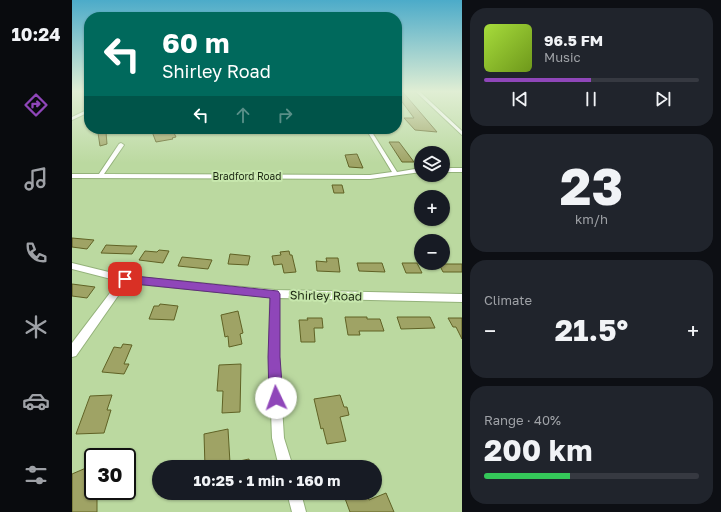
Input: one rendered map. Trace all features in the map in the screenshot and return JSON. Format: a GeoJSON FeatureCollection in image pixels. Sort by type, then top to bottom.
{"type":"FeatureCollection","features":[{"type":"Feature","properties":{"kind":"street"},"geometry":{"type":"LineString","coordinates":[[442,115],[462,134]]}},
{"type":"Feature","properties":{"kind":"street"},"geometry":{"type":"LineString","coordinates":[[371,134],[394,173]]}},
{"type":"Feature","properties":{"kind":"street"},"geometry":{"type":"LineString","coordinates":[[101,175],[121,145]]}},
{"type":"Feature","properties":{"kind":"street"},"geometry":{"type":"LineString","coordinates":[[450,170],[462,170]]}},
{"type":"Feature","properties":{"kind":"street","name":"Bradford Road"},"geometry":{"type":"LineString","coordinates":[[72,176],[370,177],[414,171]]}},
{"type":"Feature","properties":{"kind":"street","name":"Shirley Road"},"geometry":{"type":"LineString","coordinates":[[72,266],[125,279],[275,294],[462,298]]}},
{"type":"Feature","properties":{"kind":"street"},"geometry":{"type":"LineString","coordinates":[[72,352],[125,279]]}},
{"type":"Feature","properties":{"kind":"street"},"geometry":{"type":"LineString","coordinates":[[275,294],[274,357],[278,438],[284,460]]}},
{"type":"Feature","properties":{"kind":"street"},"geometry":{"type":"LineString","coordinates":[[296,500],[299,512]]}},
{"type":"Feature","properties":{"kind":"building"},"geometry":{"type":"Polygon","coordinates":[[[412,115],[422,115],[437,132],[415,130],[404,118],[414,118],[412,115]]]}},
{"type":"Feature","properties":{"kind":"building"},"geometry":{"type":"Polygon","coordinates":[[[98,134],[106,134],[107,144],[100,146],[98,134]]]}},
{"type":"Feature","properties":{"kind":"building"},"geometry":{"type":"Polygon","coordinates":[[[153,134],[174,134],[176,137],[172,138],[173,139],[156,142],[153,134]]]}},
{"type":"Feature","properties":{"kind":"building"},"geometry":{"type":"Polygon","coordinates":[[[389,142],[399,142],[414,162],[402,162],[389,142]]]}},
{"type":"Feature","properties":{"kind":"building"},"geometry":{"type":"Polygon","coordinates":[[[357,154],[363,168],[349,167],[345,155],[357,154]]]}},
{"type":"Feature","properties":{"kind":"building"},"geometry":{"type":"Polygon","coordinates":[[[332,185],[342,185],[344,193],[334,193],[332,185]]]}},
{"type":"Feature","properties":{"kind":"building"},"geometry":{"type":"Polygon","coordinates":[[[72,238],[94,240],[87,249],[72,247],[72,238]]]}},
{"type":"Feature","properties":{"kind":"building"},"geometry":{"type":"Polygon","coordinates":[[[106,245],[137,246],[132,254],[101,253],[106,245]]]}},
{"type":"Feature","properties":{"kind":"building"},"geometry":{"type":"Polygon","coordinates":[[[159,250],[169,251],[163,263],[139,260],[145,251],[157,252],[159,250]]]}},
{"type":"Feature","properties":{"kind":"building"},"geometry":{"type":"Polygon","coordinates":[[[289,251],[290,255],[292,255],[296,272],[284,273],[282,264],[274,265],[272,256],[281,255],[280,252],[289,251]]]}},
{"type":"Feature","properties":{"kind":"building"},"geometry":{"type":"Polygon","coordinates":[[[230,254],[250,256],[248,265],[228,264],[230,254]]]}},
{"type":"Feature","properties":{"kind":"building"},"geometry":{"type":"Polygon","coordinates":[[[182,257],[212,260],[208,269],[178,266],[182,257]]]}},
{"type":"Feature","properties":{"kind":"building"},"geometry":{"type":"Polygon","coordinates":[[[326,258],[338,258],[340,272],[317,271],[316,261],[327,262],[326,258]]]}},
{"type":"Feature","properties":{"kind":"building"},"geometry":{"type":"Polygon","coordinates":[[[357,263],[382,263],[385,272],[359,271],[357,263]]]}},
{"type":"Feature","properties":{"kind":"building"},"geometry":{"type":"Polygon","coordinates":[[[402,263],[414,263],[414,270],[420,270],[422,273],[406,273],[402,263]]]}},
{"type":"Feature","properties":{"kind":"building"},"geometry":{"type":"Polygon","coordinates":[[[450,264],[462,264],[462,272],[443,272],[442,270],[450,270],[450,264]]]}},
{"type":"Feature","properties":{"kind":"building"},"geometry":{"type":"Polygon","coordinates":[[[72,284],[95,287],[87,298],[72,296],[72,284]]]}},
{"type":"Feature","properties":{"kind":"building"},"geometry":{"type":"Polygon","coordinates":[[[160,304],[178,306],[174,320],[149,319],[154,306],[159,306],[160,304]]]}},
{"type":"Feature","properties":{"kind":"building"},"geometry":{"type":"Polygon","coordinates":[[[238,311],[243,333],[240,334],[242,344],[229,347],[228,336],[225,337],[221,315],[238,311]]]}},
{"type":"Feature","properties":{"kind":"building"},"geometry":{"type":"Polygon","coordinates":[[[345,317],[367,317],[367,319],[380,319],[384,331],[359,331],[360,335],[348,335],[345,317]]]}},
{"type":"Feature","properties":{"kind":"building"},"geometry":{"type":"Polygon","coordinates":[[[397,317],[430,317],[435,328],[401,329],[397,317]]]}},
{"type":"Feature","properties":{"kind":"building"},"geometry":{"type":"Polygon","coordinates":[[[307,318],[322,318],[323,328],[314,328],[315,342],[301,342],[299,320],[308,320],[307,318]]]}},
{"type":"Feature","properties":{"kind":"building"},"geometry":{"type":"Polygon","coordinates":[[[448,318],[462,318],[462,339],[456,327],[453,327],[448,318]]]}},
{"type":"Feature","properties":{"kind":"building"},"geometry":{"type":"Polygon","coordinates":[[[123,344],[132,345],[124,364],[129,364],[124,374],[102,372],[114,347],[121,348],[123,344]]]}},
{"type":"Feature","properties":{"kind":"building"},"geometry":{"type":"Polygon","coordinates":[[[241,364],[240,412],[222,413],[223,391],[217,391],[219,365],[241,364]]]}},
{"type":"Feature","properties":{"kind":"building"},"geometry":{"type":"Polygon","coordinates":[[[112,395],[107,410],[111,410],[104,433],[76,434],[90,396],[112,395]]]}},
{"type":"Feature","properties":{"kind":"building"},"geometry":{"type":"Polygon","coordinates":[[[340,395],[344,407],[347,407],[349,415],[340,417],[346,441],[327,444],[323,428],[321,429],[314,399],[340,395]]]}},
{"type":"Feature","properties":{"kind":"building"},"geometry":{"type":"Polygon","coordinates":[[[228,429],[230,460],[205,460],[204,434],[228,429]]]}},
{"type":"Feature","properties":{"kind":"building"},"geometry":{"type":"Polygon","coordinates":[[[84,469],[84,500],[97,500],[97,512],[72,512],[72,474],[84,469]]]}},
{"type":"Feature","properties":{"kind":"building"},"geometry":{"type":"Polygon","coordinates":[[[386,493],[394,512],[350,512],[346,500],[382,500],[382,495],[386,493]]]}},
{"type":"Feature","properties":{"kind":"route"},"geometry":{"type":"LineString","coordinates":[[125,279],[275,294],[274,357],[276,398]]}}]}
